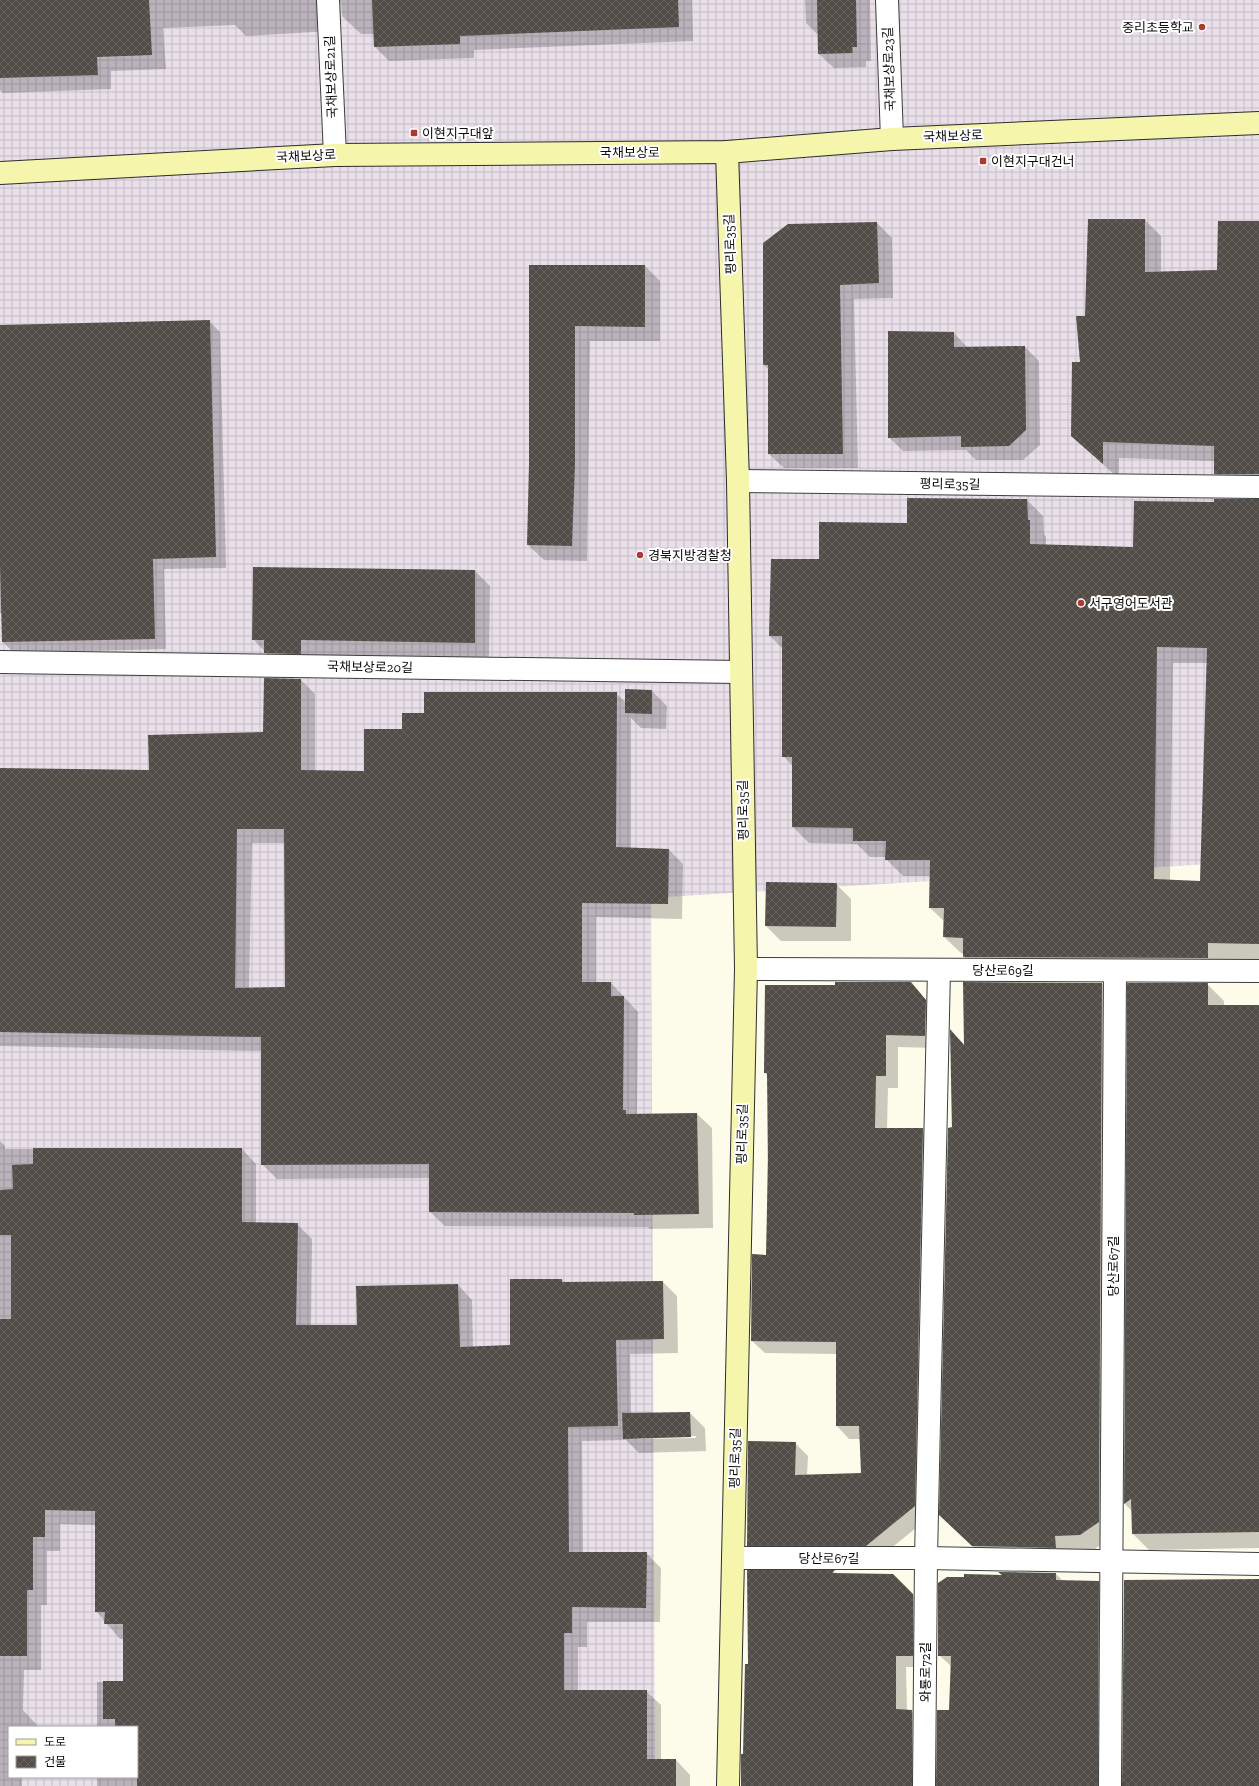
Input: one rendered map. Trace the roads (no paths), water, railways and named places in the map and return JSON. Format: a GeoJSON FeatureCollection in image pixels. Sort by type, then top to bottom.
{"type":"FeatureCollection","features":[{"type":"Feature","properties":{"kind":"street","name":"국채보상로21길"},"geometry":{"type":"LineString","coordinates":[[328,0],[334,155]]}},
{"type":"Feature","properties":{"kind":"street","name":"국채보상로23길"},"geometry":{"type":"LineString","coordinates":[[887,0],[892,139]]}},
{"type":"Feature","properties":{"kind":"street","name":"국채보상로"},"geometry":{"type":"LineString","coordinates":[[0,173],[334,155],[727,152],[892,139],[1259,123]]}},
{"type":"Feature","properties":{"kind":"street","name":"평리로35길"},"geometry":{"type":"LineString","coordinates":[[727,152],[738,481],[746,969],[728,1786]]}},
{"type":"Feature","properties":{"kind":"street","name":"평리로35길"},"geometry":{"type":"LineString","coordinates":[[738,481],[1259,487]]}},
{"type":"Feature","properties":{"kind":"street","name":"국채보상로20길"},"geometry":{"type":"LineString","coordinates":[[0,662],[740,672]]}},
{"type":"Feature","properties":{"kind":"street","name":"당산로69길"},"geometry":{"type":"LineString","coordinates":[[746,969],[1259,971]]}},
{"type":"Feature","properties":{"kind":"street"},"geometry":{"type":"LineString","coordinates":[[926,1558],[939,970]]}},
{"type":"Feature","properties":{"kind":"street","name":"당산로67길"},"geometry":{"type":"LineString","coordinates":[[1112,1562],[1115,971]]}},
{"type":"Feature","properties":{"kind":"street","name":"당산로67길"},"geometry":{"type":"LineString","coordinates":[[733,1558],[926,1558],[1259,1564]]}},
{"type":"Feature","properties":{"kind":"street","name":"와룡로72길"},"geometry":{"type":"LineString","coordinates":[[924,1786],[926,1558]]}},
{"type":"Feature","properties":{"kind":"street"},"geometry":{"type":"LineString","coordinates":[[1110,1786],[1112,1562]]}},
{"type":"Feature","properties":{"kind":"place","name":"중리초등학교"},"geometry":{"type":"Point","coordinates":[1202,27]}},
{"type":"Feature","properties":{"kind":"place","name":"이현지구대앞"},"geometry":{"type":"Point","coordinates":[414,133]}},
{"type":"Feature","properties":{"kind":"place","name":"이현지구대건너"},"geometry":{"type":"Point","coordinates":[983,161]}},
{"type":"Feature","properties":{"kind":"place","name":"경북지방경찰청"},"geometry":{"type":"Point","coordinates":[640,555]}},
{"type":"Feature","properties":{"kind":"place","name":"서구영어도서관"},"geometry":{"type":"Point","coordinates":[1081,603]}}]}
